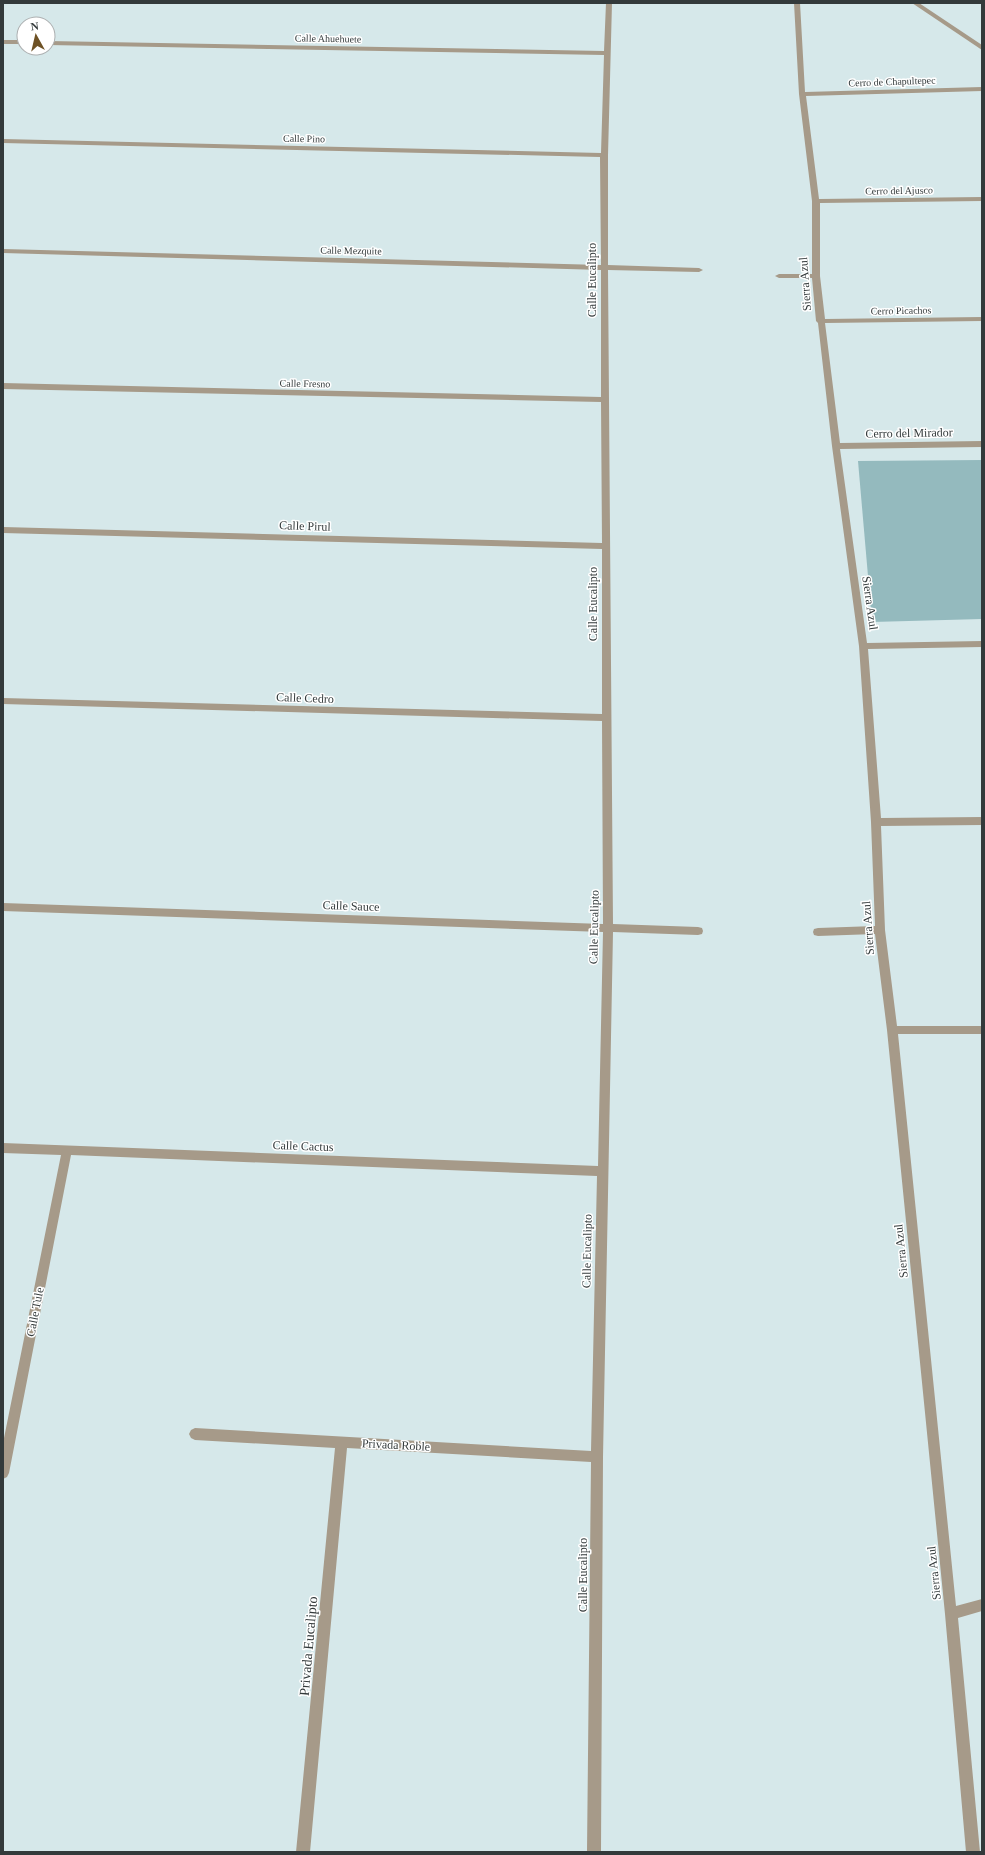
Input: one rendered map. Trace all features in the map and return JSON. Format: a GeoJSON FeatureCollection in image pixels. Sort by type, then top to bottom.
{"type":"FeatureCollection","features":[{"type":"Feature","properties":{"kind":"street","name":"Calle Eucalipto"},"geometry":{"type":"LineString","coordinates":[[594,1852],[597,1457],[608,928],[604,154],[609,3]]}},
{"type":"Feature","properties":{"kind":"street","name":"Sierra Azul"},"geometry":{"type":"LineString","coordinates":[[797,3],[802,94],[816,201],[816,276],[820,321],[863,646],[876,822],[880,930],[892,1030],[951,1614],[973,1852]]}},
{"type":"Feature","properties":{"kind":"street"},"geometry":{"type":"LineString","coordinates":[[915,3],[982,48]]}},
{"type":"Feature","properties":{"kind":"street"},"geometry":{"type":"LineString","coordinates":[[3,42],[16,42]]}},
{"type":"Feature","properties":{"kind":"street","name":"Calle Ahuehuete"},"geometry":{"type":"LineString","coordinates":[[56,43],[608,53]]}},
{"type":"Feature","properties":{"kind":"street","name":"Cerro de Chapultepec"},"geometry":{"type":"LineString","coordinates":[[802,94],[982,88]]}},
{"type":"Feature","properties":{"kind":"street","name":"Calle Pino"},"geometry":{"type":"LineString","coordinates":[[3,141],[604,154]]}},
{"type":"Feature","properties":{"kind":"street","name":"Cerro del Ajusco"},"geometry":{"type":"LineString","coordinates":[[816,201],[982,199]]}},
{"type":"Feature","properties":{"kind":"street","name":"Calle Mezquite"},"geometry":{"type":"LineString","coordinates":[[3,251],[699,270]]}},
{"type":"Feature","properties":{"kind":"street"},"geometry":{"type":"LineString","coordinates":[[779,276],[816,276]]}},
{"type":"Feature","properties":{"kind":"street","name":"Cerro Picachos"},"geometry":{"type":"LineString","coordinates":[[820,321],[982,319]]}},
{"type":"Feature","properties":{"kind":"street","name":"Calle Fresno"},"geometry":{"type":"LineString","coordinates":[[3,386],[606,400]]}},
{"type":"Feature","properties":{"kind":"street","name":"Cerro del Mirador"},"geometry":{"type":"LineString","coordinates":[[836,446],[982,444]]}},
{"type":"Feature","properties":{"kind":"street","name":"Calle Pirul"},"geometry":{"type":"LineString","coordinates":[[3,530],[606,546]]}},
{"type":"Feature","properties":{"kind":"street"},"geometry":{"type":"LineString","coordinates":[[863,646],[982,644]]}},
{"type":"Feature","properties":{"kind":"street","name":"Calle Cedro"},"geometry":{"type":"LineString","coordinates":[[3,701],[607,718]]}},
{"type":"Feature","properties":{"kind":"street"},"geometry":{"type":"LineString","coordinates":[[876,822],[982,821]]}},
{"type":"Feature","properties":{"kind":"street","name":"Calle Sauce"},"geometry":{"type":"LineString","coordinates":[[3,907],[698,931]]}},
{"type":"Feature","properties":{"kind":"street"},"geometry":{"type":"LineString","coordinates":[[818,932],[880,930]]}},
{"type":"Feature","properties":{"kind":"street"},"geometry":{"type":"LineString","coordinates":[[892,1030],[982,1030]]}},
{"type":"Feature","properties":{"kind":"street","name":"Calle Cactus"},"geometry":{"type":"LineString","coordinates":[[3,1148],[602,1171]]}},
{"type":"Feature","properties":{"kind":"street","name":"Calle Tule"},"geometry":{"type":"LineString","coordinates":[[3,1473],[67,1150]]}},
{"type":"Feature","properties":{"kind":"street","name":"Privada Roble"},"geometry":{"type":"LineString","coordinates":[[196,1434],[597,1457]]}},
{"type":"Feature","properties":{"kind":"street","name":"Privada Eucalipto"},"geometry":{"type":"LineString","coordinates":[[303,1852],[342,1442]]}},
{"type":"Feature","properties":{"kind":"street"},"geometry":{"type":"LineString","coordinates":[[951,1614],[982,1605]]}},
{"type":"Feature","properties":{"kind":"shaded area"},"geometry":{"type":"Polygon","coordinates":[[[982,460],[982,619],[872,622],[858,461],[982,460]]]}}]}
